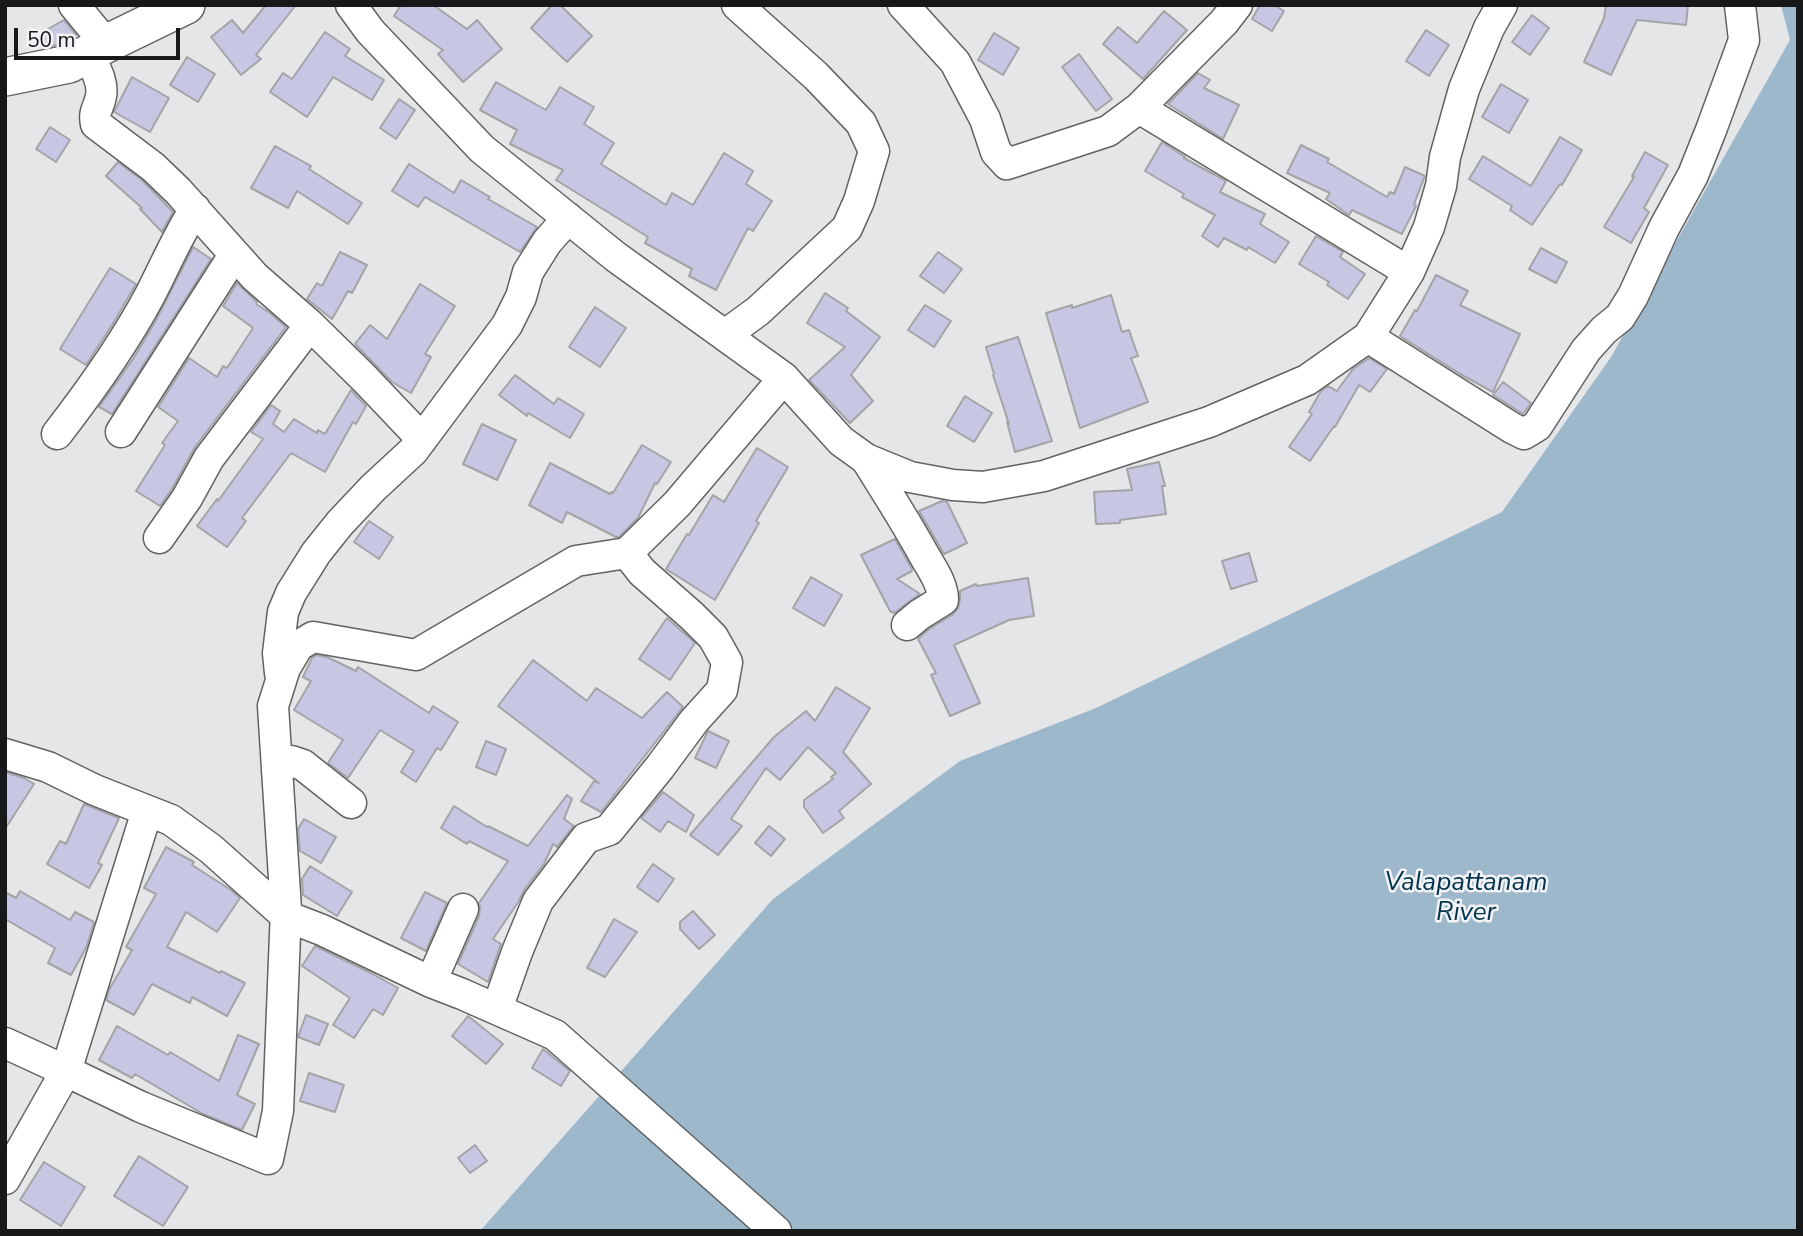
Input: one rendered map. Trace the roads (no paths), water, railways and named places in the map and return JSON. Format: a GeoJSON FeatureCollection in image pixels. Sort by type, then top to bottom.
{"type":"FeatureCollection","features":[{"type":"Feature","properties":{"kind":"main road"},"geometry":{"type":"LineString","coordinates":[[5,78],[69,64],[186,5]]}},
{"type":"Feature","properties":{"kind":"street"},"geometry":{"type":"LineString","coordinates":[[75,5],[97,48],[102,95],[94,114],[96,124],[153,167],[218,233],[234,255],[310,325],[422,439]]}},
{"type":"Feature","properties":{"kind":"street"},"geometry":{"type":"LineString","coordinates":[[351,5],[370,31],[482,149],[616,257],[784,378],[841,441],[866,459],[910,477],[983,487],[1044,476],[1209,422],[1307,380],[1368,337],[1409,272],[1429,227],[1464,89],[1489,28],[1502,5]]}},
{"type":"Feature","properties":{"kind":"street"},"geometry":{"type":"LineString","coordinates":[[724,335],[758,311],[847,228],[859,201],[874,150],[861,123],[816,76],[737,5]]}},
{"type":"Feature","properties":{"kind":"street"},"geometry":{"type":"LineString","coordinates":[[903,5],[955,62],[985,118],[996,152],[1007,164],[1108,131],[1139,108],[1224,22],[1237,5]]}},
{"type":"Feature","properties":{"kind":"street"},"geometry":{"type":"LineString","coordinates":[[1368,337],[1512,428],[1524,434],[1536,426],[1586,350],[1620,317],[1693,175],[1744,40],[1740,5]]}},
{"type":"Feature","properties":{"kind":"street"},"geometry":{"type":"LineString","coordinates":[[1139,108],[1409,272]]}},
{"type":"Feature","properties":{"kind":"street"},"geometry":{"type":"LineString","coordinates":[[57,434],[129,330],[195,209]]}},
{"type":"Feature","properties":{"kind":"street"},"geometry":{"type":"LineString","coordinates":[[281,682],[278,653],[283,612],[291,593],[316,553],[340,523],[413,451],[508,325],[521,298],[528,272],[547,242],[568,218]]}},
{"type":"Feature","properties":{"kind":"street"},"geometry":{"type":"LineString","coordinates":[[121,432],[234,255]]}},
{"type":"Feature","properties":{"kind":"street"},"geometry":{"type":"LineString","coordinates":[[159,538],[187,498],[209,458],[310,325]]}},
{"type":"Feature","properties":{"kind":"street"},"geometry":{"type":"LineString","coordinates":[[5,1043],[141,1107],[268,1159],[278,1111],[286,916],[273,706],[285,668],[298,646],[313,637],[416,655],[576,561],[627,553],[677,504],[784,378]]}},
{"type":"Feature","properties":{"kind":"street"},"geometry":{"type":"LineString","coordinates":[[866,459],[910,530],[943,593],[943,600],[907,625]]}},
{"type":"Feature","properties":{"kind":"street"},"geometry":{"type":"LineString","coordinates":[[497,1009],[538,901],[586,838],[609,830],[694,721],[722,690],[727,662],[713,637],[642,572],[627,553]]}},
{"type":"Feature","properties":{"kind":"street"},"geometry":{"type":"LineString","coordinates":[[5,754],[48,768],[171,820],[211,849],[286,916],[322,930],[430,982],[555,1035],[776,1231]]}},
{"type":"Feature","properties":{"kind":"street"},"geometry":{"type":"LineString","coordinates":[[277,771],[292,761],[303,765],[351,803]]}},
{"type":"Feature","properties":{"kind":"street"},"geometry":{"type":"LineString","coordinates":[[5,1179],[66,1071],[147,811]]}},
{"type":"Feature","properties":{"kind":"street"},"geometry":{"type":"LineString","coordinates":[[430,982],[463,909]]}},
{"type":"Feature","properties":{"kind":"water","name":"Valapattanam River"},"geometry":{"type":"Polygon","coordinates":[[[1781,5],[1798,5],[1798,1231],[480,1231],[773,899],[960,761],[1096,708],[1502,512],[1611,357],[1790,40],[1781,5]]]}}]}
